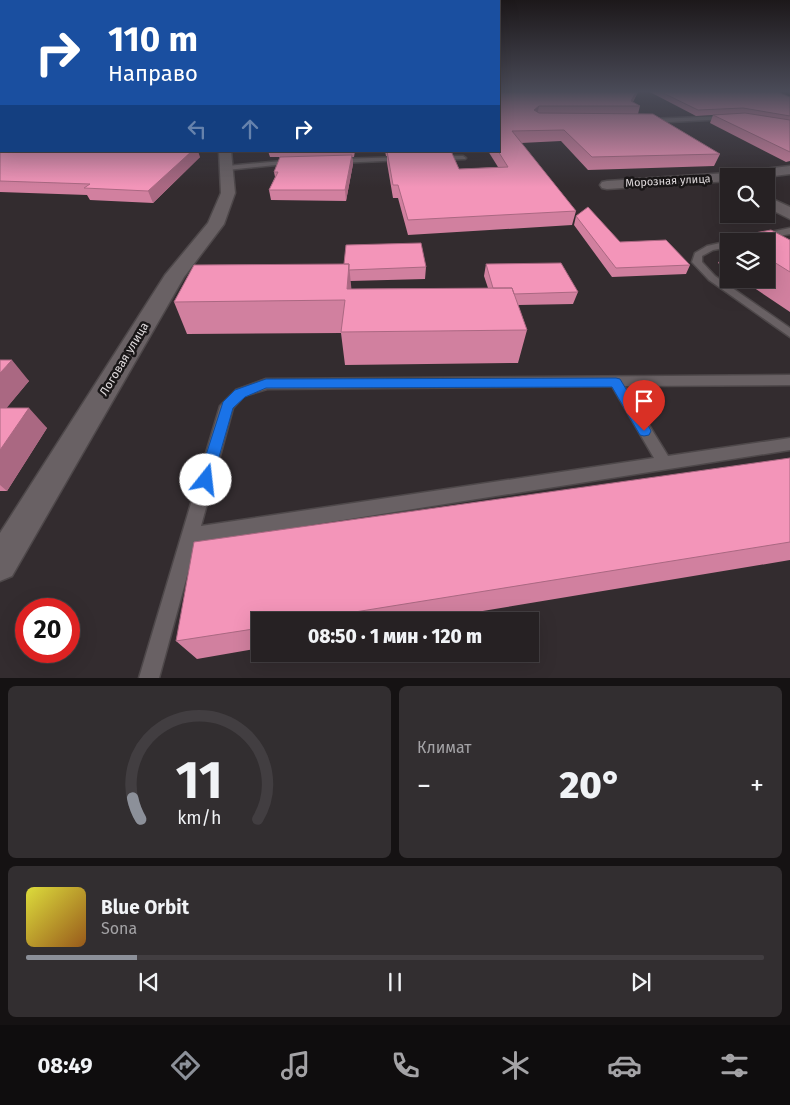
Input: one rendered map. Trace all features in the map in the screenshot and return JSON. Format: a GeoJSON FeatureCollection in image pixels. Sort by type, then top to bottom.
{"type":"FeatureCollection","features":[{"type":"Feature","properties":{"kind":"street","name":"Логовая улица"},"geometry":{"type":"LineString","coordinates":[[0,564],[176,275],[216,224],[228,194],[226,160]]}},
{"type":"Feature","properties":{"kind":"street","name":"Морозная улица"},"geometry":{"type":"LineString","coordinates":[[775,172],[790,170]]}},
{"type":"Feature","properties":{"kind":"street","name":"Морозная улица"},"geometry":{"type":"LineString","coordinates":[[607,184],[720,177]]}},
{"type":"Feature","properties":{"kind":"street"},"geometry":{"type":"LineString","coordinates":[[775,205],[790,214]]}},
{"type":"Feature","properties":{"kind":"lane"},"geometry":{"type":"LineString","coordinates":[[433,158],[463,158]]}},
{"type":"Feature","properties":{"kind":"lane"},"geometry":{"type":"LineString","coordinates":[[335,161],[414,159]]}},
{"type":"Feature","properties":{"kind":"lane"},"geometry":{"type":"LineString","coordinates":[[226,160],[266,163],[305,162]]}},
{"type":"Feature","properties":{"kind":"lane"},"geometry":{"type":"LineString","coordinates":[[775,234],[790,231]]}},
{"type":"Feature","properties":{"kind":"lane"},"geometry":{"type":"LineString","coordinates":[[720,246],[698,254],[697,262],[720,284]]}},
{"type":"Feature","properties":{"kind":"lane"},"geometry":{"type":"LineString","coordinates":[[726,288],[790,333]]}},
{"type":"Feature","properties":{"kind":"lane"},"geometry":{"type":"LineString","coordinates":[[148,678],[228,406],[240,393],[266,384],[790,380]]}},
{"type":"Feature","properties":{"kind":"lane"},"geometry":{"type":"LineString","coordinates":[[616,382],[664,463]]}},
{"type":"Feature","properties":{"kind":"lane"},"geometry":{"type":"LineString","coordinates":[[189,536],[790,444]]}},
{"type":"Feature","properties":{"kind":"building"},"geometry":{"type":"Polygon","coordinates":[[[500,124],[669,124],[720,154],[592,157],[564,130],[512,131],[576,211],[408,220],[398,185],[393,185],[387,152],[451,152],[459,169],[508,167],[499,152],[500,124]]]}},
{"type":"Feature","properties":{"kind":"building"},"geometry":{"type":"Polygon","coordinates":[[[731,124],[790,124],[790,152],[731,124]]]}},
{"type":"Feature","properties":{"kind":"building"},"geometry":{"type":"Polygon","coordinates":[[[0,152],[191,152],[148,191],[84,188],[90,184],[0,181],[0,152]]]}},
{"type":"Feature","properties":{"kind":"building"},"geometry":{"type":"Polygon","coordinates":[[[352,155],[345,190],[269,190],[278,172],[274,172],[280,157],[352,155]]]}},
{"type":"Feature","properties":{"kind":"building"},"geometry":{"type":"Polygon","coordinates":[[[588,207],[620,242],[666,240],[690,265],[616,268],[576,216],[588,207]]]}},
{"type":"Feature","properties":{"kind":"building"},"geometry":{"type":"Polygon","coordinates":[[[771,230],[790,240],[790,272],[775,263],[775,233],[755,233],[771,230]]]}},
{"type":"Feature","properties":{"kind":"building"},"geometry":{"type":"Polygon","coordinates":[[[421,243],[426,267],[349,270],[349,264],[344,264],[346,245],[421,243]]]}},
{"type":"Feature","properties":{"kind":"building"},"geometry":{"type":"Polygon","coordinates":[[[561,263],[578,292],[514,294],[512,288],[493,288],[486,264],[561,263]]]}},
{"type":"Feature","properties":{"kind":"building"},"geometry":{"type":"Polygon","coordinates":[[[349,264],[347,289],[512,288],[527,330],[341,332],[345,300],[174,302],[194,265],[349,264]]]}},
{"type":"Feature","properties":{"kind":"building"},"geometry":{"type":"Polygon","coordinates":[[[0,360],[12,360],[0,373],[0,360]]]}},
{"type":"Feature","properties":{"kind":"building"},"geometry":{"type":"Polygon","coordinates":[[[0,408],[29,408],[0,450],[0,408]]]}},
{"type":"Feature","properties":{"kind":"building"},"geometry":{"type":"Polygon","coordinates":[[[790,458],[790,542],[355,612],[251,612],[251,629],[176,641],[194,542],[790,458]]]}},
{"type":"Feature","properties":{"kind":"route"},"geometry":{"type":"LineString","coordinates":[[206,480],[228,406],[240,393],[266,384],[616,382],[644,431]]}}]}
